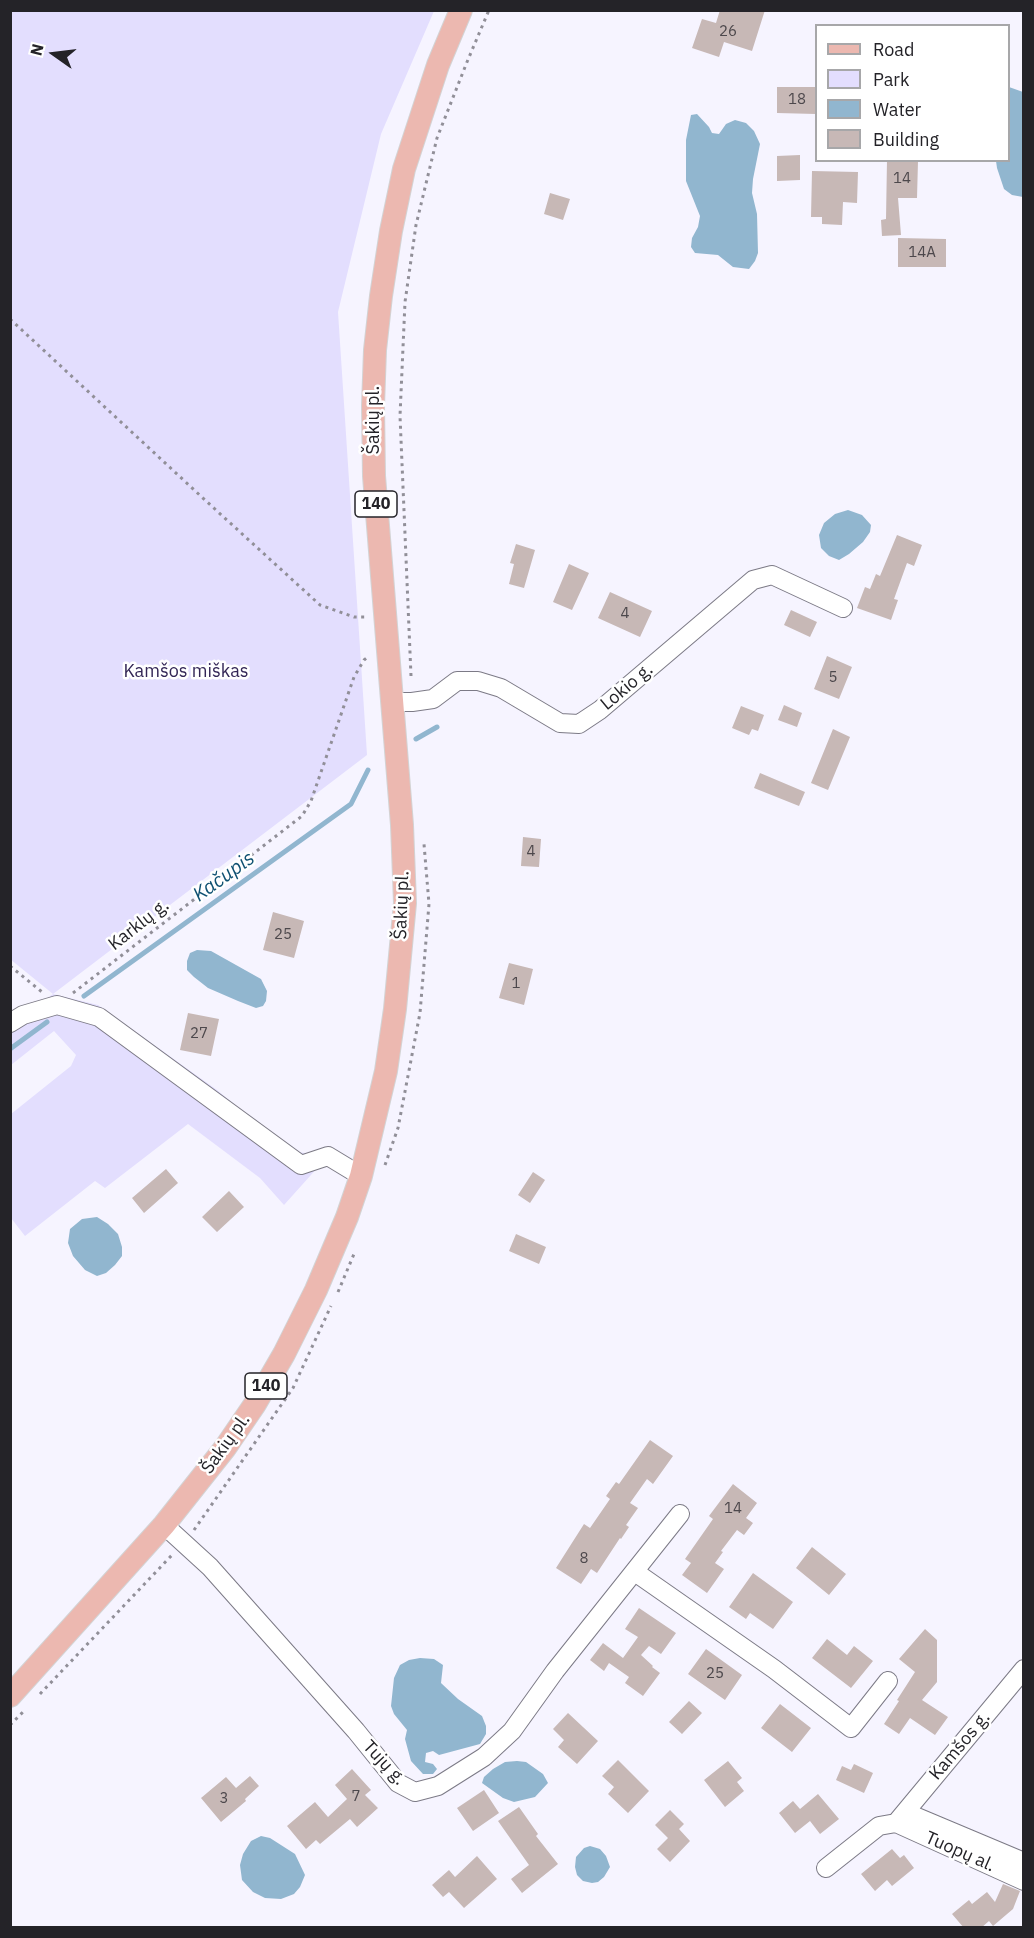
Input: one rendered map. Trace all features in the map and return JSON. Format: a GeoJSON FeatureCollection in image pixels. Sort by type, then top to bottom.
{"type":"FeatureCollection","features":[{"type":"Feature","properties":{"kind":"main road","name":"Šakių pl."},"geometry":{"type":"LineString","coordinates":[[19,1701],[164,1525],[225,1448],[255,1404],[284,1354],[316,1290],[347,1217],[372,1173],[395,1009],[405,903],[402,825],[402,702],[388,651],[384,616],[375,476],[373,406],[375,350],[391,231],[404,170],[438,65],[461,10]]}},
{"type":"Feature","properties":{"kind":"street","name":"Lokio g."},"geometry":{"type":"LineString","coordinates":[[402,702],[433,699],[457,681],[478,681],[501,688],[560,723],[579,723],[600,710],[753,580],[772,575],[843,608]]}},
{"type":"Feature","properties":{"kind":"street"},"geometry":{"type":"LineString","coordinates":[[10,1023],[23,1015],[57,1005],[99,1017],[301,1165],[328,1156],[372,1173]]}},
{"type":"Feature","properties":{"kind":"street","name":"Tujų g."},"geometry":{"type":"LineString","coordinates":[[164,1525],[210,1567],[356,1731],[398,1783],[415,1792],[438,1786],[484,1757],[512,1731],[555,1671],[680,1514]]}},
{"type":"Feature","properties":{"kind":"street"},"geometry":{"type":"LineString","coordinates":[[635,1572],[774,1669],[851,1728],[888,1681]]}},
{"type":"Feature","properties":{"kind":"street","name":"Kamšos g."},"geometry":{"type":"LineString","coordinates":[[900,1818],[1023,1668]]}},
{"type":"Feature","properties":{"kind":"street"},"geometry":{"type":"LineString","coordinates":[[826,1869],[879,1826],[900,1818],[1023,1862]]}},
{"type":"Feature","properties":{"kind":"street","name":"Tuopų al."},"geometry":{"type":"LineString","coordinates":[[900,1818],[1023,1881]]}},
{"type":"Feature","properties":{"kind":"path"},"geometry":{"type":"LineString","coordinates":[[402,702],[400,416],[405,302],[416,225],[438,138],[489,10]]}},
{"type":"Feature","properties":{"kind":"path"},"geometry":{"type":"LineString","coordinates":[[10,319],[320,604],[354,617],[384,616]]}},
{"type":"Feature","properties":{"kind":"path","name":"Karklų g."},"geometry":{"type":"LineString","coordinates":[[57,1005],[302,816],[311,801],[354,676],[364,660],[372,653],[388,651]]}},
{"type":"Feature","properties":{"kind":"path"},"geometry":{"type":"LineString","coordinates":[[372,1173],[398,1128],[420,1013],[429,904],[423,833]]}},
{"type":"Feature","properties":{"kind":"path"},"geometry":{"type":"LineString","coordinates":[[10,966],[57,1005]]}},
{"type":"Feature","properties":{"kind":"path"},"geometry":{"type":"LineString","coordinates":[[36,1698],[184,1543],[293,1388],[357,1246]]}},
{"type":"Feature","properties":{"kind":"path"},"geometry":{"type":"LineString","coordinates":[[10,1725],[19,1701]]}},
{"type":"Feature","properties":{"kind":"green space","name":"Kamšos miškas"},"geometry":{"type":"Polygon","coordinates":[[[11,11],[434,11],[381,134],[338,312],[367,755],[53,994],[10,959],[11,11]]]}},
{"type":"Feature","properties":{"kind":"green space"},"geometry":{"type":"Polygon","coordinates":[[[53,994],[98,1005],[217,1090],[290,1151],[328,1156],[284,1205],[260,1178],[188,1124],[105,1188],[95,1181],[25,1236],[11,1218],[11,1114],[71,1066],[76,1055],[54,1031],[11,1065],[11,1026],[53,994]]]}},
{"type":"Feature","properties":{"kind":"water"},"geometry":{"type":"Polygon","coordinates":[[[1010,87],[1023,92],[1023,197],[1012,195],[1004,189],[996,162],[1010,162],[1010,87]]]}},
{"type":"Feature","properties":{"kind":"water"},"geometry":{"type":"Polygon","coordinates":[[[697,114],[712,133],[719,134],[726,124],[735,120],[746,123],[754,131],[760,144],[752,193],[757,214],[758,253],[749,269],[733,267],[718,255],[695,253],[691,247],[700,216],[686,181],[686,140],[691,115],[697,114]]]}},
{"type":"Feature","properties":{"kind":"water"},"geometry":{"type":"Polygon","coordinates":[[[848,510],[862,515],[871,525],[870,532],[863,542],[839,560],[829,556],[821,548],[819,535],[824,523],[835,514],[848,510]]]}},
{"type":"Feature","properties":{"kind":"water"},"geometry":{"type":"Polygon","coordinates":[[[197,950],[211,951],[261,979],[267,991],[263,1006],[256,1008],[238,1001],[208,988],[194,977],[187,970],[187,961],[190,953],[197,950]]]}},
{"type":"Feature","properties":{"kind":"water"},"geometry":{"type":"Polygon","coordinates":[[[97,1217],[118,1234],[122,1256],[106,1273],[97,1276],[85,1270],[73,1256],[68,1243],[70,1229],[82,1219],[97,1217]]]}},
{"type":"Feature","properties":{"kind":"water"},"geometry":{"type":"Polygon","coordinates":[[[420,1658],[434,1659],[443,1665],[441,1683],[458,1699],[482,1716],[486,1726],[486,1734],[480,1744],[439,1755],[433,1751],[426,1753],[425,1762],[433,1764],[437,1769],[433,1774],[423,1774],[411,1761],[405,1739],[407,1730],[394,1714],[391,1706],[394,1678],[400,1665],[420,1658]]]}},
{"type":"Feature","properties":{"kind":"water"},"geometry":{"type":"Polygon","coordinates":[[[505,1762],[526,1762],[543,1774],[548,1783],[535,1797],[514,1802],[503,1798],[482,1783],[484,1777],[493,1769],[505,1762]]]}},
{"type":"Feature","properties":{"kind":"water"},"geometry":{"type":"Polygon","coordinates":[[[261,1836],[270,1838],[295,1854],[305,1875],[294,1894],[281,1899],[265,1898],[253,1892],[242,1880],[240,1865],[243,1854],[251,1841],[261,1836]]]}},
{"type":"Feature","properties":{"kind":"water"},"geometry":{"type":"Polygon","coordinates":[[[590,1846],[600,1849],[606,1856],[610,1867],[604,1877],[592,1883],[583,1881],[577,1875],[575,1867],[576,1857],[584,1848],[590,1846]]]}},
{"type":"Feature","properties":{"kind":"building"},"geometry":{"type":"Polygon","coordinates":[[[720,10],[765,10],[752,51],[724,42],[719,57],[692,48],[702,19],[716,23],[720,10]]]}},
{"type":"Feature","properties":{"kind":"building"},"geometry":{"type":"Polygon","coordinates":[[[777,87],[815,87],[815,114],[777,113],[777,87]]]}},
{"type":"Feature","properties":{"kind":"building"},"geometry":{"type":"Polygon","coordinates":[[[800,155],[800,180],[777,181],[777,156],[800,155]]]}},
{"type":"Feature","properties":{"kind":"building"},"geometry":{"type":"Polygon","coordinates":[[[887,162],[918,162],[917,198],[898,198],[901,235],[882,236],[881,220],[886,219],[887,162]]]}},
{"type":"Feature","properties":{"kind":"building"},"geometry":{"type":"Polygon","coordinates":[[[812,171],[858,172],[857,203],[843,202],[842,225],[822,224],[822,217],[811,217],[812,171]]]}},
{"type":"Feature","properties":{"kind":"building"},"geometry":{"type":"Polygon","coordinates":[[[550,193],[570,199],[563,220],[544,214],[550,193]]]}},
{"type":"Feature","properties":{"kind":"building"},"geometry":{"type":"Polygon","coordinates":[[[898,238],[946,239],[946,267],[898,267],[898,238]]]}},
{"type":"Feature","properties":{"kind":"building"},"geometry":{"type":"Polygon","coordinates":[[[897,535],[922,545],[914,566],[907,563],[894,599],[898,600],[891,620],[857,608],[865,587],[870,589],[876,574],[880,576],[897,535]]]}},
{"type":"Feature","properties":{"kind":"building"},"geometry":{"type":"Polygon","coordinates":[[[516,544],[535,550],[524,588],[509,584],[514,564],[510,563],[516,544]]]}},
{"type":"Feature","properties":{"kind":"building"},"geometry":{"type":"Polygon","coordinates":[[[569,564],[589,573],[572,610],[553,602],[569,564]]]}},
{"type":"Feature","properties":{"kind":"building"},"geometry":{"type":"Polygon","coordinates":[[[610,592],[652,611],[640,637],[598,618],[610,592]]]}},
{"type":"Feature","properties":{"kind":"building"},"geometry":{"type":"Polygon","coordinates":[[[791,610],[817,622],[810,637],[784,625],[791,610]]]}},
{"type":"Feature","properties":{"kind":"building"},"geometry":{"type":"Polygon","coordinates":[[[827,656],[852,667],[839,699],[814,689],[827,656]]]}},
{"type":"Feature","properties":{"kind":"building"},"geometry":{"type":"Polygon","coordinates":[[[784,705],[802,713],[797,727],[778,720],[784,705]]]}},
{"type":"Feature","properties":{"kind":"building"},"geometry":{"type":"Polygon","coordinates":[[[741,706],[764,715],[758,731],[752,729],[749,735],[732,728],[741,706]]]}},
{"type":"Feature","properties":{"kind":"building"},"geometry":{"type":"Polygon","coordinates":[[[833,729],[850,737],[828,790],[811,783],[833,729]]]}},
{"type":"Feature","properties":{"kind":"building"},"geometry":{"type":"Polygon","coordinates":[[[760,773],[805,792],[799,806],[754,788],[760,773]]]}},
{"type":"Feature","properties":{"kind":"building"},"geometry":{"type":"Polygon","coordinates":[[[523,837],[541,839],[539,867],[521,866],[523,837]]]}},
{"type":"Feature","properties":{"kind":"building"},"geometry":{"type":"Polygon","coordinates":[[[273,912],[304,921],[294,958],[263,950],[273,912]]]}},
{"type":"Feature","properties":{"kind":"building"},"geometry":{"type":"Polygon","coordinates":[[[509,963],[533,969],[524,1005],[499,998],[509,963]]]}},
{"type":"Feature","properties":{"kind":"building"},"geometry":{"type":"Polygon","coordinates":[[[188,1013],[219,1019],[211,1056],[180,1050],[188,1013]]]}},
{"type":"Feature","properties":{"kind":"building"},"geometry":{"type":"Polygon","coordinates":[[[166,1169],[178,1183],[144,1213],[132,1198],[166,1169]]]}},
{"type":"Feature","properties":{"kind":"building"},"geometry":{"type":"Polygon","coordinates":[[[533,1172],[545,1180],[530,1203],[518,1195],[533,1172]]]}},
{"type":"Feature","properties":{"kind":"building"},"geometry":{"type":"Polygon","coordinates":[[[229,1191],[244,1207],[217,1232],[202,1217],[229,1191]]]}},
{"type":"Feature","properties":{"kind":"building"},"geometry":{"type":"Polygon","coordinates":[[[516,1234],[546,1247],[539,1264],[509,1251],[516,1234]]]}},
{"type":"Feature","properties":{"kind":"building"},"geometry":{"type":"Polygon","coordinates":[[[650,1440],[673,1456],[653,1484],[647,1479],[630,1503],[638,1508],[626,1525],[629,1527],[597,1573],[591,1569],[581,1584],[556,1568],[584,1524],[590,1528],[610,1499],[606,1496],[616,1482],[619,1484],[650,1440]]]}},
{"type":"Feature","properties":{"kind":"building"},"geometry":{"type":"Polygon","coordinates":[[[733,1484],[757,1503],[746,1518],[753,1523],[744,1535],[737,1530],[721,1551],[723,1552],[715,1563],[724,1569],[707,1593],[682,1575],[691,1563],[685,1559],[713,1519],[709,1516],[733,1484]]]}},
{"type":"Feature","properties":{"kind":"building"},"geometry":{"type":"Polygon","coordinates":[[[812,1547],[846,1574],[829,1595],[796,1568],[812,1547]]]}},
{"type":"Feature","properties":{"kind":"building"},"geometry":{"type":"Polygon","coordinates":[[[753,1573],[793,1602],[773,1629],[750,1613],[746,1619],[729,1607],[753,1573]]]}},
{"type":"Feature","properties":{"kind":"building"},"geometry":{"type":"Polygon","coordinates":[[[639,1608],[676,1633],[661,1654],[649,1646],[641,1655],[660,1673],[643,1696],[625,1683],[629,1677],[609,1663],[604,1671],[590,1660],[603,1643],[623,1658],[638,1637],[625,1629],[639,1608]]]}},
{"type":"Feature","properties":{"kind":"building"},"geometry":{"type":"Polygon","coordinates":[[[925,1629],[937,1640],[937,1682],[922,1700],[948,1717],[935,1735],[910,1718],[899,1734],[884,1724],[915,1672],[899,1659],[925,1629]]]}},
{"type":"Feature","properties":{"kind":"building"},"geometry":{"type":"Polygon","coordinates":[[[827,1639],[847,1655],[854,1646],[873,1661],[851,1688],[812,1658],[827,1639]]]}},
{"type":"Feature","properties":{"kind":"building"},"geometry":{"type":"Polygon","coordinates":[[[706,1649],[742,1675],[725,1700],[688,1674],[706,1649]]]}},
{"type":"Feature","properties":{"kind":"building"},"geometry":{"type":"Polygon","coordinates":[[[689,1701],[702,1713],[682,1734],[669,1722],[689,1701]]]}},
{"type":"Feature","properties":{"kind":"building"},"geometry":{"type":"Polygon","coordinates":[[[780,1704],[811,1728],[792,1752],[761,1728],[780,1704]]]}},
{"type":"Feature","properties":{"kind":"building"},"geometry":{"type":"Polygon","coordinates":[[[568,1713],[598,1741],[577,1764],[558,1747],[564,1740],[553,1729],[568,1713]]]}},
{"type":"Feature","properties":{"kind":"building"},"geometry":{"type":"Polygon","coordinates":[[[618,1760],[649,1791],[628,1813],[608,1794],[614,1787],[602,1776],[618,1760]]]}},
{"type":"Feature","properties":{"kind":"building"},"geometry":{"type":"Polygon","coordinates":[[[728,1761],[742,1778],[737,1782],[744,1791],[725,1807],[704,1780],[728,1761]]]}},
{"type":"Feature","properties":{"kind":"building"},"geometry":{"type":"Polygon","coordinates":[[[854,1764],[873,1773],[864,1793],[836,1780],[842,1766],[851,1770],[854,1764]]]}},
{"type":"Feature","properties":{"kind":"building"},"geometry":{"type":"Polygon","coordinates":[[[352,1769],[371,1790],[365,1795],[378,1808],[357,1827],[350,1819],[320,1844],[316,1840],[306,1849],[287,1826],[315,1802],[328,1817],[347,1799],[335,1785],[352,1769]]]}},
{"type":"Feature","properties":{"kind":"building"},"geometry":{"type":"Polygon","coordinates":[[[250,1776],[259,1786],[245,1799],[246,1801],[221,1822],[201,1798],[226,1777],[236,1788],[250,1776]]]}},
{"type":"Feature","properties":{"kind":"building"},"geometry":{"type":"Polygon","coordinates":[[[484,1790],[499,1813],[473,1831],[457,1808],[484,1790]]]}},
{"type":"Feature","properties":{"kind":"building"},"geometry":{"type":"Polygon","coordinates":[[[818,1794],[839,1819],[820,1834],[810,1821],[795,1833],[779,1813],[793,1801],[800,1809],[818,1794]]]}},
{"type":"Feature","properties":{"kind":"building"},"geometry":{"type":"Polygon","coordinates":[[[519,1807],[538,1834],[536,1836],[558,1864],[522,1893],[511,1879],[529,1865],[498,1821],[519,1807]]]}},
{"type":"Feature","properties":{"kind":"building"},"geometry":{"type":"Polygon","coordinates":[[[670,1810],[684,1824],[679,1829],[690,1841],[670,1862],[657,1849],[668,1838],[655,1825],[670,1810]]]}},
{"type":"Feature","properties":{"kind":"building"},"geometry":{"type":"Polygon","coordinates":[[[892,1849],[900,1858],[904,1855],[914,1868],[892,1886],[887,1880],[875,1891],[861,1874],[892,1849]]]}},
{"type":"Feature","properties":{"kind":"building"},"geometry":{"type":"Polygon","coordinates":[[[477,1856],[497,1879],[464,1908],[449,1892],[443,1897],[432,1885],[449,1870],[455,1877],[477,1856]]]}},
{"type":"Feature","properties":{"kind":"building"},"geometry":{"type":"Polygon","coordinates":[[[1003,1884],[1020,1891],[1013,1909],[993,1926],[989,1921],[981,1928],[964,1928],[952,1914],[969,1900],[972,1904],[987,1892],[995,1902],[1003,1884]]]}},
{"type":"Feature","properties":{"kind":"waterway","name":"Kačupis"},"geometry":{"type":"LineString","coordinates":[[416,739],[437,727]]}},
{"type":"Feature","properties":{"kind":"waterway","name":"Kačupis"},"geometry":{"type":"LineString","coordinates":[[84,996],[351,804],[368,770]]}},
{"type":"Feature","properties":{"kind":"waterway","name":"Kačupis"},"geometry":{"type":"LineString","coordinates":[[10,1049],[47,1022]]}}]}
